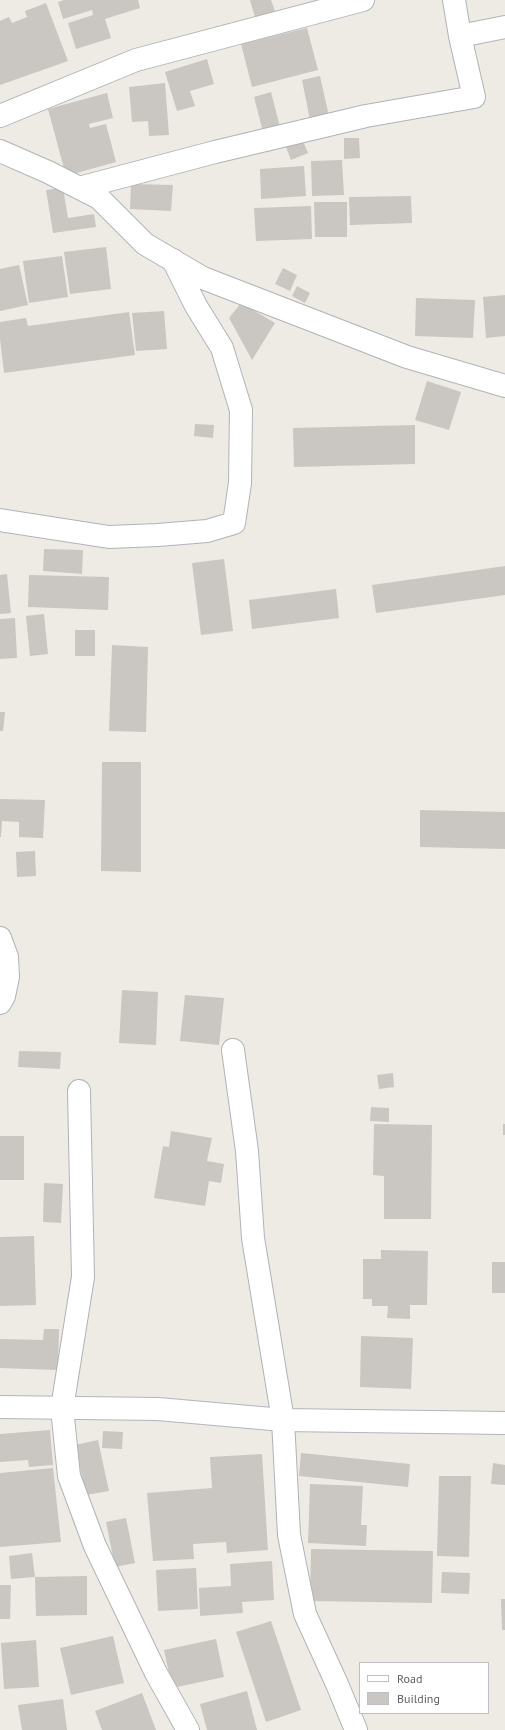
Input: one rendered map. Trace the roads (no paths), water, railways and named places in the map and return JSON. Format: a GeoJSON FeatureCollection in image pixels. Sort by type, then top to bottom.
{"type":"FeatureCollection","features":[{"type":"Feature","properties":{"kind":"street"},"geometry":{"type":"LineString","coordinates":[[0,116],[136,60],[364,0]]}},
{"type":"Feature","properties":{"kind":"street"},"geometry":{"type":"LineString","coordinates":[[79,188],[215,152],[366,116],[474,97],[460,36],[454,0]]}},
{"type":"Feature","properties":{"kind":"street"},"geometry":{"type":"LineString","coordinates":[[460,36],[505,27]]}},
{"type":"Feature","properties":{"kind":"street"},"geometry":{"type":"LineString","coordinates":[[0,151],[48,172],[99,198],[145,244],[203,278],[400,354],[505,386]]}},
{"type":"Feature","properties":{"kind":"street"},"geometry":{"type":"LineString","coordinates":[[0,520],[109,537],[207,531],[234,523],[240,483],[241,410],[222,348],[196,306],[173,260]]}},
{"type":"Feature","properties":{"kind":"street"},"geometry":{"type":"LineString","coordinates":[[0,938],[7,957],[8,977],[4,996],[0,1003]]}},
{"type":"Feature","properties":{"kind":"street"},"geometry":{"type":"LineString","coordinates":[[233,1050],[247,1151],[253,1238],[283,1420],[289,1535],[305,1614],[356,1730]]}},
{"type":"Feature","properties":{"kind":"street"},"geometry":{"type":"LineString","coordinates":[[79,1091],[83,1277],[62,1408],[69,1476],[94,1546],[156,1673],[188,1730]]}},
{"type":"Feature","properties":{"kind":"street"},"geometry":{"type":"LineString","coordinates":[[0,1408],[158,1409],[283,1420],[505,1422]]}}]}
